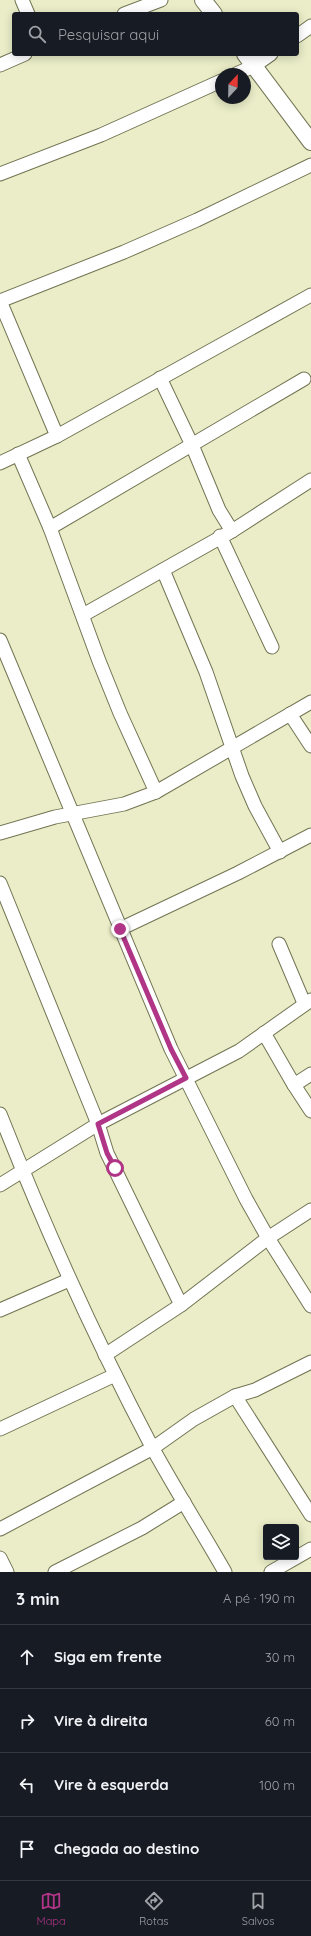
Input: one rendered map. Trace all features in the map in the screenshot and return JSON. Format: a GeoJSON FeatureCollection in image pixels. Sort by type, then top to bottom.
{"type":"FeatureCollection","features":[{"type":"Feature","properties":{"kind":"street"},"geometry":{"type":"LineString","coordinates":[[22,0],[27,12]]}},
{"type":"Feature","properties":{"kind":"street"},"geometry":{"type":"LineString","coordinates":[[129,12],[161,0]]}},
{"type":"Feature","properties":{"kind":"street"},"geometry":{"type":"LineString","coordinates":[[203,0],[212,12]]}},
{"type":"Feature","properties":{"kind":"street"},"geometry":{"type":"LineString","coordinates":[[299,35],[311,26]]}},
{"type":"Feature","properties":{"kind":"street"},"geometry":{"type":"LineString","coordinates":[[0,65],[20,56]]}},
{"type":"Feature","properties":{"kind":"street"},"geometry":{"type":"LineString","coordinates":[[242,68],[250,60],[264,56]]}},
{"type":"Feature","properties":{"kind":"street"},"geometry":{"type":"LineString","coordinates":[[250,60],[311,142]]}},
{"type":"Feature","properties":{"kind":"street"},"geometry":{"type":"LineString","coordinates":[[0,174],[101,135],[215,84]]}},
{"type":"Feature","properties":{"kind":"street"},"geometry":{"type":"LineString","coordinates":[[57,436],[0,301],[124,252],[197,220],[311,165]]}},
{"type":"Feature","properties":{"kind":"street"},"geometry":{"type":"LineString","coordinates":[[0,463],[57,436],[311,295]]}},
{"type":"Feature","properties":{"kind":"street"},"geometry":{"type":"LineString","coordinates":[[160,378],[192,445],[219,510],[232,531]]}},
{"type":"Feature","properties":{"kind":"street"},"geometry":{"type":"LineString","coordinates":[[50,528],[304,379]]}},
{"type":"Feature","properties":{"kind":"street"},"geometry":{"type":"LineString","coordinates":[[18,454],[50,528],[120,713],[156,792]]}},
{"type":"Feature","properties":{"kind":"street"},"geometry":{"type":"LineString","coordinates":[[83,615],[220,536],[232,531],[311,480]]}},
{"type":"Feature","properties":{"kind":"street"},"geometry":{"type":"LineString","coordinates":[[220,536],[272,647]]}},
{"type":"Feature","properties":{"kind":"street"},"geometry":{"type":"LineString","coordinates":[[163,570],[193,637],[233,748],[236,761],[252,800],[280,852]]}},
{"type":"Feature","properties":{"kind":"street"},"geometry":{"type":"LineString","coordinates":[[0,640],[171,1049],[246,1199],[264,1227],[268,1238],[311,1306]]}},
{"type":"Feature","properties":{"kind":"street"},"geometry":{"type":"LineString","coordinates":[[0,833],[73,813],[124,804],[156,792],[311,702]]}},
{"type":"Feature","properties":{"kind":"street"},"geometry":{"type":"LineString","coordinates":[[290,714],[311,746]]}},
{"type":"Feature","properties":{"kind":"street"},"geometry":{"type":"LineString","coordinates":[[120,929],[280,852],[311,835]]}},
{"type":"Feature","properties":{"kind":"street"},"geometry":{"type":"LineString","coordinates":[[0,884],[98,1124],[107,1153],[181,1304]]}},
{"type":"Feature","properties":{"kind":"street"},"geometry":{"type":"LineString","coordinates":[[0,1185],[98,1124],[239,1051],[308,1001],[279,944]]}},
{"type":"Feature","properties":{"kind":"street"},"geometry":{"type":"LineString","coordinates":[[264,1033],[294,1085],[311,1110]]}},
{"type":"Feature","properties":{"kind":"street"},"geometry":{"type":"LineString","coordinates":[[294,1085],[311,1074]]}},
{"type":"Feature","properties":{"kind":"street"},"geometry":{"type":"LineString","coordinates":[[0,1114],[69,1280],[105,1355],[153,1448],[225,1572]]}},
{"type":"Feature","properties":{"kind":"street"},"geometry":{"type":"LineString","coordinates":[[105,1355],[181,1304],[268,1238],[311,1210]]}},
{"type":"Feature","properties":{"kind":"street"},"geometry":{"type":"LineString","coordinates":[[0,1310],[69,1280]]}},
{"type":"Feature","properties":{"kind":"street"},"geometry":{"type":"LineString","coordinates":[[0,1529],[153,1448],[194,1419],[235,1396],[255,1390],[311,1362]]}},
{"type":"Feature","properties":{"kind":"street"},"geometry":{"type":"LineString","coordinates":[[0,1429],[115,1375]]}},
{"type":"Feature","properties":{"kind":"street"},"geometry":{"type":"LineString","coordinates":[[235,1396],[311,1515]]}},
{"type":"Feature","properties":{"kind":"street"},"geometry":{"type":"LineString","coordinates":[[55,1572],[142,1528],[184,1502]]}},
{"type":"Feature","properties":{"kind":"street"},"geometry":{"type":"LineString","coordinates":[[272,1572],[286,1569],[311,1549]]}},
{"type":"Feature","properties":{"kind":"street"},"geometry":{"type":"LineString","coordinates":[[0,1558],[7,1572]]}},
{"type":"Feature","properties":{"kind":"route"},"geometry":{"type":"LineString","coordinates":[[115,1168],[107,1153],[98,1124],[186,1078],[171,1049],[120,929]]}}]}
